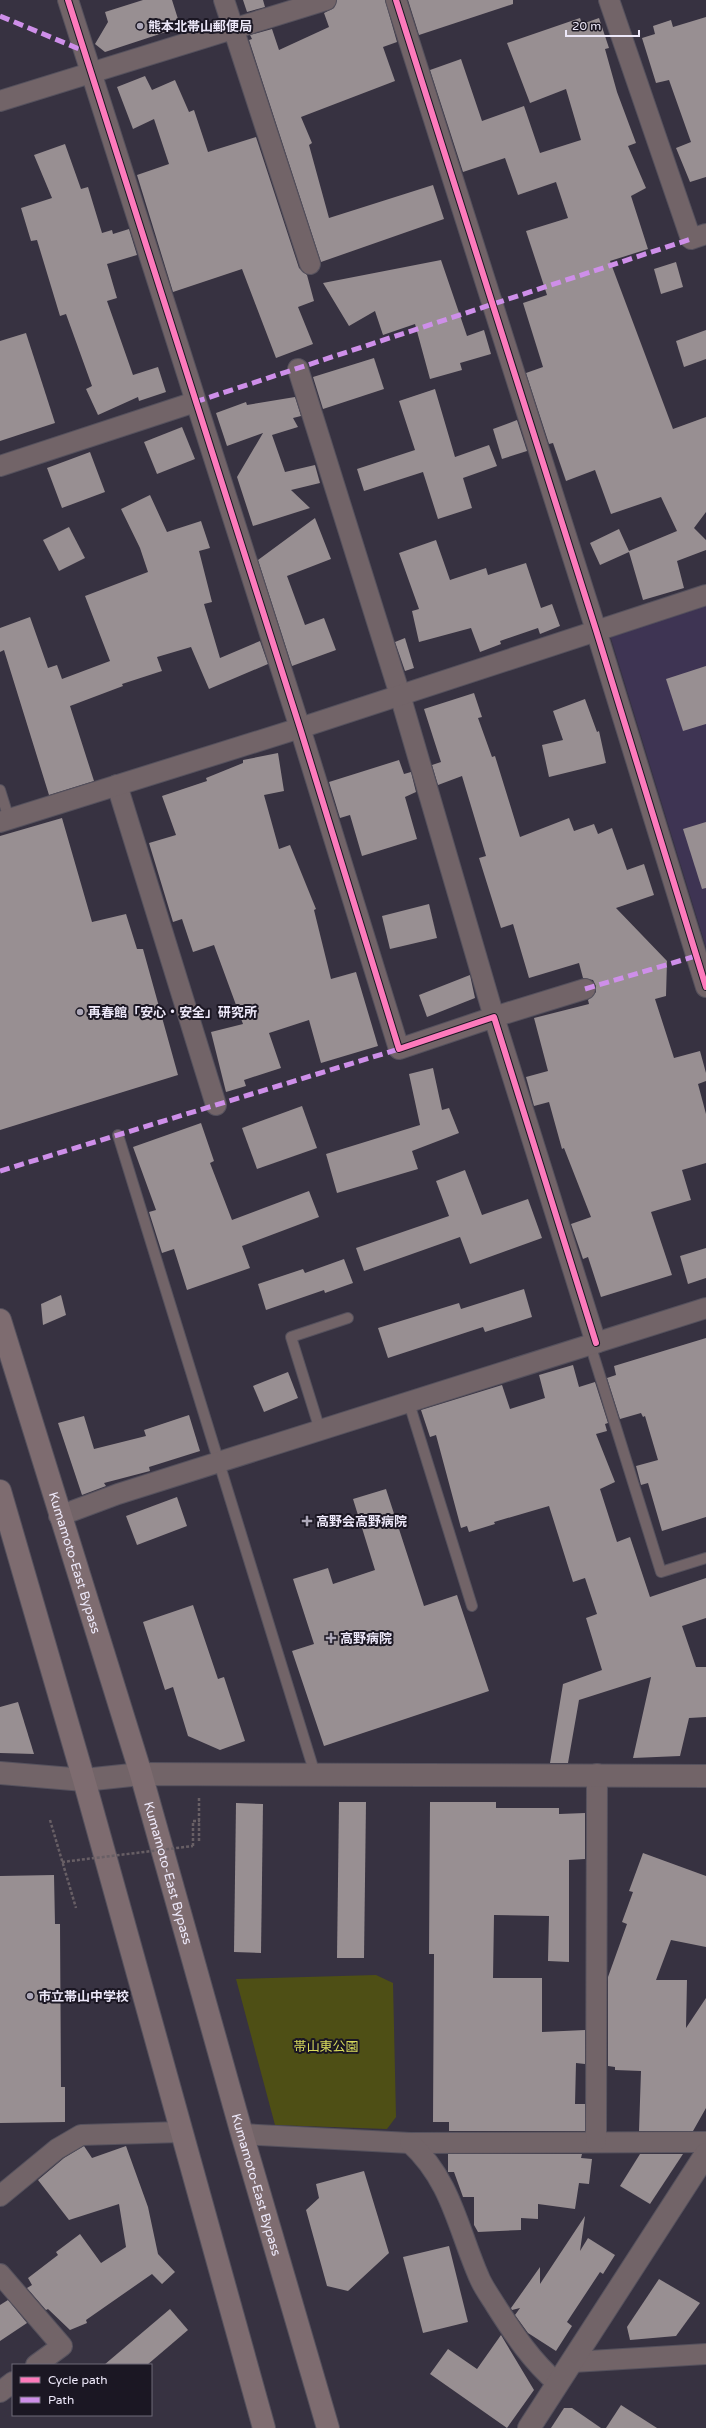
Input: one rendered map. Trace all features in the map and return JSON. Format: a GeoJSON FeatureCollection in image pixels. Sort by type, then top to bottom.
{"type":"FeatureCollection","features":[{"type":"Feature","properties":{"kind":"highway","name":"Kumamoto-East Bypass"},"geometry":{"type":"LineString","coordinates":[[0,1320],[59,1516],[141,1774],[242,2134],[328,2428]]}},
{"type":"Feature","properties":{"kind":"highway"},"geometry":{"type":"LineString","coordinates":[[0,1491],[5,1529],[84,1780],[264,2428]]}},
{"type":"Feature","properties":{"kind":"street"},"geometry":{"type":"LineString","coordinates":[[68,0],[300,728],[399,1049],[494,1017],[585,989]]}},
{"type":"Feature","properties":{"kind":"street"},"geometry":{"type":"LineString","coordinates":[[224,0],[310,264]]}},
{"type":"Feature","properties":{"kind":"street"},"geometry":{"type":"LineString","coordinates":[[0,101],[326,0]]}},
{"type":"Feature","properties":{"kind":"street"},"geometry":{"type":"LineString","coordinates":[[396,0],[596,630],[706,987]]}},
{"type":"Feature","properties":{"kind":"street"},"geometry":{"type":"LineString","coordinates":[[609,0],[691,239],[706,234]]}},
{"type":"Feature","properties":{"kind":"street"},"geometry":{"type":"LineString","coordinates":[[298,370],[400,695],[494,1017],[593,1343]]}},
{"type":"Feature","properties":{"kind":"street"},"geometry":{"type":"LineString","coordinates":[[0,466],[195,402]]}},
{"type":"Feature","properties":{"kind":"street"},"geometry":{"type":"LineString","coordinates":[[5,821],[300,728],[706,595]]}},
{"type":"Feature","properties":{"kind":"street"},"geometry":{"type":"LineString","coordinates":[[117,785],[216,1105]]}},
{"type":"Feature","properties":{"kind":"street"},"geometry":{"type":"LineString","coordinates":[[59,1516],[118,1494],[706,1308]]}},
{"type":"Feature","properties":{"kind":"street"},"geometry":{"type":"LineString","coordinates":[[0,1774],[84,1780],[141,1774],[597,1774],[706,1776]]}},
{"type":"Feature","properties":{"kind":"street"},"geometry":{"type":"LineString","coordinates":[[596,2141],[597,1774]]}},
{"type":"Feature","properties":{"kind":"street"},"geometry":{"type":"LineString","coordinates":[[0,2196],[57,2149],[81,2135],[181,2132]]}},
{"type":"Feature","properties":{"kind":"street"},"geometry":{"type":"LineString","coordinates":[[242,2134],[410,2143],[596,2141],[706,2142]]}},
{"type":"Feature","properties":{"kind":"street"},"geometry":{"type":"LineString","coordinates":[[410,2143],[426,2157],[442,2184],[480,2279],[507,2324],[527,2353],[558,2384]]}},
{"type":"Feature","properties":{"kind":"street"},"geometry":{"type":"LineString","coordinates":[[529,2428],[706,2154]]}},
{"type":"Feature","properties":{"kind":"street"},"geometry":{"type":"LineString","coordinates":[[0,2274],[62,2346],[37,2364]]}},
{"type":"Feature","properties":{"kind":"street"},"geometry":{"type":"LineString","coordinates":[[572,2362],[706,2354]]}},
{"type":"Feature","properties":{"kind":"street"},"geometry":{"type":"LineString","coordinates":[[0,2392],[12,2383]]}},
{"type":"Feature","properties":{"kind":"lane"},"geometry":{"type":"LineString","coordinates":[[0,790],[5,821]]}},
{"type":"Feature","properties":{"kind":"lane"},"geometry":{"type":"LineString","coordinates":[[118,1135],[315,1774]]}},
{"type":"Feature","properties":{"kind":"lane"},"geometry":{"type":"LineString","coordinates":[[320,1430],[291,1337],[348,1318]]}},
{"type":"Feature","properties":{"kind":"lane"},"geometry":{"type":"LineString","coordinates":[[593,1343],[661,1572],[706,1558]]}},
{"type":"Feature","properties":{"kind":"lane"},"geometry":{"type":"LineString","coordinates":[[409,1403],[472,1606]]}},
{"type":"Feature","properties":{"kind":"path"},"geometry":{"type":"LineString","coordinates":[[199,1798],[199,1842]]}},
{"type":"Feature","properties":{"kind":"path"},"geometry":{"type":"LineString","coordinates":[[50,1820],[76,1908]]}},
{"type":"Feature","properties":{"kind":"path"},"geometry":{"type":"LineString","coordinates":[[62,1862],[193,1846],[193,1821],[200,1821]]}},
{"type":"Feature","properties":{"kind":"shaded area"},"geometry":{"type":"Polygon","coordinates":[[[706,605],[706,947],[610,635],[706,605]]]}},
{"type":"Feature","properties":{"kind":"green space","name":"帯山東公園"},"geometry":{"type":"Polygon","coordinates":[[[376,1975],[393,1983],[396,2117],[387,2129],[275,2125],[236,1979],[376,1975]]]}},
{"type":"Feature","properties":{"kind":"building","name":"熊本北帯山郵便局"},"geometry":{"type":"Polygon","coordinates":[[[143,0],[172,0],[178,19],[170,22],[172,30],[105,52],[95,44],[108,22],[105,12],[143,0]]]}},
{"type":"Feature","properties":{"kind":"building"},"geometry":{"type":"Polygon","coordinates":[[[243,0],[263,0],[265,7],[247,12],[243,0]]]}},
{"type":"Feature","properties":{"kind":"building"},"geometry":{"type":"Polygon","coordinates":[[[337,0],[385,0],[397,42],[383,47],[395,81],[301,117],[312,143],[309,145],[329,218],[433,185],[444,219],[321,262],[249,40],[252,39],[250,35],[272,29],[279,50],[329,27],[324,13],[334,8],[337,0]]]}},
{"type":"Feature","properties":{"kind":"building"},"geometry":{"type":"Polygon","coordinates":[[[408,0],[513,0],[513,4],[419,35],[408,0]]]}},
{"type":"Feature","properties":{"kind":"building"},"geometry":{"type":"Polygon","coordinates":[[[706,17],[706,177],[690,182],[676,148],[691,142],[669,80],[656,83],[642,38],[655,34],[653,26],[671,20],[673,27],[706,17]]]}},
{"type":"Feature","properties":{"kind":"building"},"geometry":{"type":"Polygon","coordinates":[[[580,18],[582,24],[599,18],[609,48],[605,49],[617,92],[636,143],[628,146],[646,188],[631,196],[648,249],[610,261],[673,429],[706,417],[706,512],[694,528],[706,540],[706,550],[677,561],[684,588],[643,600],[629,552],[600,565],[590,543],[619,529],[629,551],[677,531],[661,497],[611,514],[595,470],[566,481],[553,443],[549,444],[526,373],[543,367],[523,303],[547,295],[526,231],[568,218],[556,182],[518,195],[505,158],[463,172],[430,70],[461,59],[482,121],[524,106],[540,153],[581,140],[566,89],[530,103],[507,43],[580,18]]]}},
{"type":"Feature","properties":{"kind":"building"},"geometry":{"type":"Polygon","coordinates":[[[145,76],[152,90],[175,80],[189,112],[194,110],[208,152],[256,137],[299,268],[307,275],[314,301],[298,307],[313,344],[276,358],[242,269],[173,292],[137,175],[169,164],[154,119],[133,129],[117,87],[145,76]]]}},
{"type":"Feature","properties":{"kind":"building"},"geometry":{"type":"Polygon","coordinates":[[[65,144],[81,189],[88,187],[102,233],[112,230],[113,234],[129,229],[137,255],[107,264],[117,298],[107,301],[133,375],[158,367],[166,392],[139,401],[138,397],[98,415],[86,389],[92,386],[66,314],[60,316],[37,240],[31,241],[21,208],[52,198],[34,155],[65,144]]]}},
{"type":"Feature","properties":{"kind":"building"},"geometry":{"type":"Polygon","coordinates":[[[441,260],[467,336],[484,330],[491,354],[460,363],[462,370],[430,379],[415,324],[383,335],[375,311],[349,326],[323,283],[441,260]]]}},
{"type":"Feature","properties":{"kind":"building"},"geometry":{"type":"Polygon","coordinates":[[[676,262],[683,287],[661,294],[654,269],[676,262]]]}},
{"type":"Feature","properties":{"kind":"building"},"geometry":{"type":"Polygon","coordinates":[[[706,330],[706,359],[684,367],[676,341],[706,330]]]}},
{"type":"Feature","properties":{"kind":"building"},"geometry":{"type":"Polygon","coordinates":[[[26,333],[55,423],[0,441],[0,341],[26,333]]]}},
{"type":"Feature","properties":{"kind":"building"},"geometry":{"type":"Polygon","coordinates":[[[374,358],[384,389],[323,409],[313,377],[374,358]]]}},
{"type":"Feature","properties":{"kind":"building"},"geometry":{"type":"Polygon","coordinates":[[[435,389],[455,457],[489,445],[497,466],[463,478],[472,508],[438,519],[423,472],[364,491],[357,469],[415,450],[399,401],[435,389]]]}},
{"type":"Feature","properties":{"kind":"building"},"geometry":{"type":"Polygon","coordinates":[[[295,397],[301,416],[293,418],[298,427],[272,435],[285,472],[315,465],[320,483],[291,490],[310,508],[253,526],[237,477],[263,433],[227,446],[216,413],[246,402],[247,405],[295,397]]]}},
{"type":"Feature","properties":{"kind":"building"},"geometry":{"type":"Polygon","coordinates":[[[517,420],[527,451],[502,459],[493,429],[517,420]]]}},
{"type":"Feature","properties":{"kind":"building"},"geometry":{"type":"Polygon","coordinates":[[[182,427],[195,459],[157,474],[144,442],[182,427]]]}},
{"type":"Feature","properties":{"kind":"building"},"geometry":{"type":"Polygon","coordinates":[[[90,452],[105,492],[62,508],[47,468],[90,452]]]}},
{"type":"Feature","properties":{"kind":"building"},"geometry":{"type":"Polygon","coordinates":[[[150,495],[167,532],[201,521],[210,548],[199,551],[212,602],[204,604],[220,658],[260,641],[268,664],[209,689],[191,647],[157,657],[162,671],[122,684],[123,686],[70,706],[94,781],[49,795],[4,650],[0,652],[0,628],[30,617],[48,668],[57,665],[62,679],[110,661],[85,596],[148,572],[140,548],[121,509],[150,495]]]}},
{"type":"Feature","properties":{"kind":"building"},"geometry":{"type":"Polygon","coordinates":[[[315,518],[331,559],[287,576],[305,625],[324,618],[336,650],[292,666],[258,560],[315,518]]]}},
{"type":"Feature","properties":{"kind":"building"},"geometry":{"type":"Polygon","coordinates":[[[69,527],[85,558],[59,571],[43,540],[69,527]]]}},
{"type":"Feature","properties":{"kind":"building"},"geometry":{"type":"Polygon","coordinates":[[[436,540],[450,580],[486,568],[488,575],[526,563],[541,608],[552,604],[560,626],[540,634],[538,628],[500,641],[501,644],[480,652],[471,628],[419,642],[412,611],[419,609],[399,553],[436,540]]]}},
{"type":"Feature","properties":{"kind":"building"},"geometry":{"type":"Polygon","coordinates":[[[405,638],[414,668],[405,671],[395,642],[405,638]]]}},
{"type":"Feature","properties":{"kind":"building"},"geometry":{"type":"Polygon","coordinates":[[[706,666],[706,724],[683,731],[666,679],[706,666]]]}},
{"type":"Feature","properties":{"kind":"building"},"geometry":{"type":"Polygon","coordinates":[[[474,693],[482,717],[478,718],[492,757],[495,756],[520,837],[569,818],[574,831],[594,824],[598,834],[612,828],[627,870],[644,864],[654,895],[616,908],[667,961],[666,996],[655,999],[674,1058],[700,1051],[706,1073],[706,1081],[698,1084],[706,1114],[706,1163],[682,1170],[691,1200],[651,1212],[672,1275],[601,1297],[588,1257],[583,1259],[571,1224],[591,1217],[564,1148],[562,1149],[549,1102],[534,1106],[526,1077],[548,1071],[534,1018],[589,1004],[588,1000],[596,992],[596,986],[593,980],[583,978],[579,963],[529,978],[513,924],[501,928],[479,858],[486,856],[462,776],[438,785],[432,765],[441,762],[424,709],[474,693]]]}},
{"type":"Feature","properties":{"kind":"building"},"geometry":{"type":"Polygon","coordinates":[[[585,699],[597,732],[599,731],[606,763],[549,777],[542,745],[563,740],[553,711],[585,699]]]}},
{"type":"Feature","properties":{"kind":"building"},"geometry":{"type":"Polygon","coordinates":[[[278,753],[284,791],[264,795],[279,849],[290,845],[316,909],[314,910],[331,979],[356,972],[378,1046],[321,1063],[309,1020],[269,1033],[281,1068],[244,1080],[246,1086],[226,1092],[211,1032],[243,1024],[214,945],[193,952],[182,919],[173,922],[149,843],[176,835],[162,796],[207,781],[206,778],[243,763],[243,760],[278,753]]]}},
{"type":"Feature","properties":{"kind":"building"},"geometry":{"type":"Polygon","coordinates":[[[399,760],[404,774],[411,772],[416,792],[405,797],[417,839],[362,856],[350,815],[340,818],[329,782],[399,760]]]}},
{"type":"Feature","properties":{"kind":"building","name":"再春館「安心・安全」研究所"},"geometry":{"type":"Polygon","coordinates":[[[62,818],[92,922],[126,914],[137,949],[143,949],[178,1075],[0,1130],[0,836],[62,818]]]}},
{"type":"Feature","properties":{"kind":"building"},"geometry":{"type":"Polygon","coordinates":[[[706,822],[706,888],[702,889],[683,829],[706,822]]]}},
{"type":"Feature","properties":{"kind":"building"},"geometry":{"type":"Polygon","coordinates":[[[429,904],[437,938],[390,949],[382,916],[429,904]]]}},
{"type":"Feature","properties":{"kind":"building"},"geometry":{"type":"Polygon","coordinates":[[[470,975],[475,998],[427,1017],[419,995],[470,975]]]}},
{"type":"Feature","properties":{"kind":"building"},"geometry":{"type":"Polygon","coordinates":[[[433,1068],[442,1110],[449,1108],[459,1133],[412,1151],[418,1169],[337,1193],[326,1154],[420,1125],[409,1074],[433,1068]]]}},
{"type":"Feature","properties":{"kind":"building"},"geometry":{"type":"Polygon","coordinates":[[[302,1106],[317,1148],[257,1169],[242,1128],[302,1106]]]}},
{"type":"Feature","properties":{"kind":"building"},"geometry":{"type":"Polygon","coordinates":[[[201,1123],[214,1161],[210,1163],[232,1220],[309,1191],[319,1217],[242,1246],[250,1268],[187,1290],[174,1249],[162,1253],[149,1212],[156,1210],[133,1147],[201,1123]]]}},
{"type":"Feature","properties":{"kind":"building"},"geometry":{"type":"Polygon","coordinates":[[[465,1170],[482,1215],[528,1199],[542,1238],[470,1264],[460,1237],[364,1271],[356,1248],[449,1216],[436,1181],[465,1170]]]}},
{"type":"Feature","properties":{"kind":"building"},"geometry":{"type":"Polygon","coordinates":[[[706,1248],[706,1278],[688,1284],[680,1256],[706,1248]]]}},
{"type":"Feature","properties":{"kind":"building"},"geometry":{"type":"Polygon","coordinates":[[[344,1259],[353,1283],[325,1293],[324,1290],[266,1310],[258,1284],[303,1269],[305,1273],[344,1259]]]}},
{"type":"Feature","properties":{"kind":"building"},"geometry":{"type":"Polygon","coordinates":[[[524,1289],[532,1317],[485,1332],[483,1327],[388,1358],[378,1328],[459,1303],[461,1309],[524,1289]]]}},
{"type":"Feature","properties":{"kind":"building"},"geometry":{"type":"Polygon","coordinates":[[[61,1295],[66,1315],[43,1325],[41,1304],[61,1295]]]}},
{"type":"Feature","properties":{"kind":"building"},"geometry":{"type":"Polygon","coordinates":[[[706,1338],[706,1517],[662,1531],[648,1483],[641,1485],[636,1466],[658,1460],[645,1416],[643,1417],[641,1413],[620,1419],[607,1378],[616,1375],[614,1366],[706,1338]]]}},
{"type":"Feature","properties":{"kind":"building"},"geometry":{"type":"Polygon","coordinates":[[[573,1365],[579,1387],[595,1382],[608,1423],[605,1424],[607,1431],[596,1434],[615,1482],[600,1489],[617,1542],[630,1537],[650,1597],[706,1578],[706,1618],[682,1626],[696,1667],[706,1667],[706,1717],[689,1718],[680,1756],[633,1758],[651,1677],[579,1700],[568,1763],[550,1763],[563,1684],[602,1670],[586,1618],[597,1614],[585,1578],[573,1582],[549,1506],[494,1522],[495,1524],[469,1532],[467,1526],[461,1528],[436,1435],[430,1437],[421,1410],[502,1385],[510,1409],[545,1398],[539,1375],[573,1365]]]}},
{"type":"Feature","properties":{"kind":"building"},"geometry":{"type":"Polygon","coordinates":[[[288,1372],[298,1398],[264,1412],[253,1386],[288,1372]]]}},
{"type":"Feature","properties":{"kind":"building"},"geometry":{"type":"Polygon","coordinates":[[[189,1415],[200,1451],[149,1467],[150,1471],[104,1483],[106,1486],[82,1495],[58,1423],[84,1416],[94,1449],[146,1436],[144,1430],[189,1415]]]}},
{"type":"Feature","properties":{"kind":"building"},"geometry":{"type":"Polygon","coordinates":[[[386,1489],[424,1606],[457,1595],[489,1691],[324,1746],[292,1651],[314,1644],[293,1579],[328,1568],[333,1584],[375,1570],[353,1499],[386,1489]]]}},
{"type":"Feature","properties":{"kind":"building"},"geometry":{"type":"Polygon","coordinates":[[[177,1497],[187,1526],[137,1545],[126,1516],[177,1497]]]}},
{"type":"Feature","properties":{"kind":"building"},"geometry":{"type":"Polygon","coordinates":[[[193,1605],[218,1679],[224,1677],[245,1741],[220,1750],[188,1736],[173,1687],[165,1690],[143,1622],[193,1605]]]}},
{"type":"Feature","properties":{"kind":"building"},"geometry":{"type":"Polygon","coordinates":[[[18,1702],[34,1754],[0,1753],[0,1707],[18,1702]]]}},
{"type":"Feature","properties":{"kind":"building"},"geometry":{"type":"Polygon","coordinates":[[[339,1802],[366,1802],[364,1958],[337,1958],[339,1802]]]}},
{"type":"Feature","properties":{"kind":"building"},"geometry":{"type":"Polygon","coordinates":[[[430,1802],[496,1802],[496,1808],[559,1808],[559,1814],[585,1813],[585,1859],[569,1860],[569,1962],[548,1961],[549,1916],[494,1915],[493,1978],[542,1978],[542,2032],[585,2030],[585,2064],[576,2063],[575,2104],[585,2104],[585,2131],[449,2131],[449,2122],[433,2122],[434,1954],[429,1954],[430,1802]]]}},
{"type":"Feature","properties":{"kind":"building"},"geometry":{"type":"Polygon","coordinates":[[[236,1803],[263,1804],[261,1953],[234,1952],[236,1803]]]}},
{"type":"Feature","properties":{"kind":"building"},"geometry":{"type":"Polygon","coordinates":[[[643,1853],[706,1876],[706,1947],[671,1940],[656,1980],[687,1980],[686,2028],[706,1998],[706,2108],[693,2131],[639,2131],[641,2071],[615,2070],[615,2067],[608,2066],[608,1977],[627,1924],[622,1922],[633,1892],[629,1891],[643,1853]]]}},
{"type":"Feature","properties":{"kind":"building","name":"市立帯山中学校"},"geometry":{"type":"Polygon","coordinates":[[[54,1875],[55,1924],[60,1924],[61,2087],[65,2087],[65,2122],[0,2123],[0,1876],[54,1875]]]}},
{"type":"Feature","properties":{"kind":"building"},"geometry":{"type":"Polygon","coordinates":[[[84,2146],[92,2158],[126,2146],[148,2207],[158,2254],[175,2272],[162,2284],[152,2274],[86,2320],[87,2323],[70,2330],[48,2309],[46,2310],[27,2288],[32,2285],[28,2278],[58,2255],[56,2252],[80,2234],[101,2263],[126,2247],[119,2204],[69,2220],[38,2180],[64,2158],[84,2146]]]}},
{"type":"Feature","properties":{"kind":"building"},"geometry":{"type":"Polygon","coordinates":[[[448,2154],[582,2154],[581,2158],[592,2159],[589,2184],[579,2183],[575,2209],[538,2204],[538,2219],[521,2218],[521,2230],[478,2232],[474,2225],[474,2197],[463,2197],[454,2172],[448,2172],[448,2154]]]}},
{"type":"Feature","properties":{"kind":"building"},"geometry":{"type":"Polygon","coordinates":[[[640,2154],[683,2154],[650,2204],[620,2186],[640,2154]]]}},
{"type":"Feature","properties":{"kind":"building"},"geometry":{"type":"Polygon","coordinates":[[[364,2171],[389,2253],[348,2291],[327,2286],[306,2210],[319,2198],[316,2184],[364,2171]]]}},
{"type":"Feature","properties":{"kind":"building"},"geometry":{"type":"Polygon","coordinates":[[[585,2216],[580,2251],[588,2238],[615,2255],[603,2274],[600,2272],[567,2322],[572,2326],[556,2351],[528,2333],[515,2315],[520,2308],[512,2310],[511,2308],[540,2267],[540,2284],[585,2216]]]}},
{"type":"Feature","properties":{"kind":"building"},"geometry":{"type":"Polygon","coordinates":[[[449,2246],[468,2322],[423,2333],[403,2257],[449,2246]]]}},
{"type":"Feature","properties":{"kind":"building"},"geometry":{"type":"Polygon","coordinates":[[[659,2279],[700,2303],[676,2336],[630,2340],[627,2327],[659,2279]]]}},
{"type":"Feature","properties":{"kind":"building"},"geometry":{"type":"Polygon","coordinates":[[[8,2300],[27,2323],[0,2341],[0,2305],[8,2300]]]}},
{"type":"Feature","properties":{"kind":"building"},"geometry":{"type":"Polygon","coordinates":[[[170,2309],[188,2330],[148,2364],[105,2364],[170,2309]]]}},
{"type":"Feature","properties":{"kind":"building"},"geometry":{"type":"Polygon","coordinates":[[[501,2335],[534,2390],[507,2428],[430,2374],[448,2349],[477,2369],[501,2335]]]}},
{"type":"Feature","properties":{"kind":"building"},"geometry":{"type":"Polygon","coordinates":[[[621,2405],[657,2428],[606,2428],[621,2405]]]}},
{"type":"Feature","properties":{"kind":"building"},"geometry":{"type":"Polygon","coordinates":[[[564,2408],[572,2408],[601,2428],[551,2428],[564,2408]]]}},
{"type":"Feature","properties":{"kind":"marked path"},"geometry":{"type":"LineString","coordinates":[[0,16],[84,51]]}},
{"type":"Feature","properties":{"kind":"marked path"},"geometry":{"type":"LineString","coordinates":[[195,402],[691,239]]}},
{"type":"Feature","properties":{"kind":"marked path"},"geometry":{"type":"LineString","coordinates":[[585,989],[696,956]]}},
{"type":"Feature","properties":{"kind":"marked path"},"geometry":{"type":"LineString","coordinates":[[0,1171],[399,1049]]}},
{"type":"Feature","properties":{"kind":"cycle path"},"geometry":{"type":"LineString","coordinates":[[68,0],[300,728],[399,1049],[494,1017],[596,1343]]}},
{"type":"Feature","properties":{"kind":"cycle path"},"geometry":{"type":"LineString","coordinates":[[396,0],[596,630],[706,987]]}},
{"type":"Feature","properties":{"kind":"place","name":"熊本北帯山郵便局"},"geometry":{"type":"Point","coordinates":[140,26]}},
{"type":"Feature","properties":{"kind":"place","name":"再春館「安心・安全」研究所"},"geometry":{"type":"Point","coordinates":[80,1012]}},
{"type":"Feature","properties":{"kind":"place","name":"高野会高野病院"},"geometry":{"type":"Point","coordinates":[307,1521]}},
{"type":"Feature","properties":{"kind":"place","name":"高野病院"},"geometry":{"type":"Point","coordinates":[331,1638]}},
{"type":"Feature","properties":{"kind":"place","name":"市立帯山中学校"},"geometry":{"type":"Point","coordinates":[30,1996]}}]}
